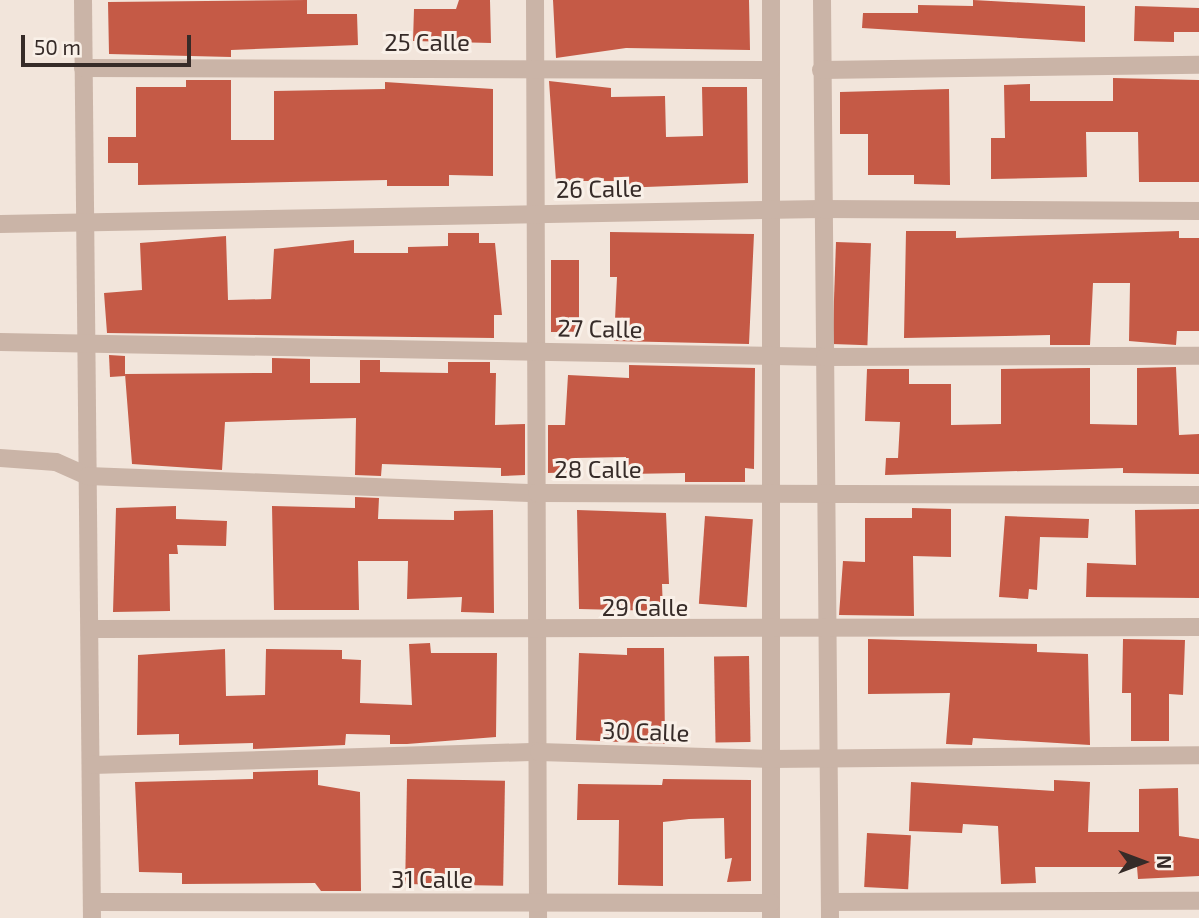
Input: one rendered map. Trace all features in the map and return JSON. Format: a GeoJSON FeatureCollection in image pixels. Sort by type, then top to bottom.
{"type":"FeatureCollection","features":[{"type":"Feature","properties":{"kind":"street"},"geometry":{"type":"LineString","coordinates":[[83,0],[92,629],[92,910]]}},
{"type":"Feature","properties":{"kind":"street"},"geometry":{"type":"LineString","coordinates":[[535,0],[538,911]]}},
{"type":"Feature","properties":{"kind":"street"},"geometry":{"type":"LineString","coordinates":[[771,0],[771,911]]}},
{"type":"Feature","properties":{"kind":"street"},"geometry":{"type":"LineString","coordinates":[[822,0],[821,209],[830,910],[1199,901]]}},
{"type":"Feature","properties":{"kind":"street","name":"25 Calle"},"geometry":{"type":"LineString","coordinates":[[83,68],[536,65],[771,70]]}},
{"type":"Feature","properties":{"kind":"street"},"geometry":{"type":"LineString","coordinates":[[821,70],[1199,65]]}},
{"type":"Feature","properties":{"kind":"street","name":"26 Calle"},"geometry":{"type":"LineString","coordinates":[[0,224],[86,220],[821,209],[1199,211]]}},
{"type":"Feature","properties":{"kind":"street","name":"27 Calle"},"geometry":{"type":"LineString","coordinates":[[1,343],[824,357],[1199,356]]}},
{"type":"Feature","properties":{"kind":"street","name":"28 Calle"},"geometry":{"type":"LineString","coordinates":[[0,458],[56,462],[88,476],[537,493],[826,496],[1199,495]]}},
{"type":"Feature","properties":{"kind":"street","name":"29 Calle"},"geometry":{"type":"LineString","coordinates":[[92,629],[770,631],[1199,627]]}},
{"type":"Feature","properties":{"kind":"street","name":"30 Calle"},"geometry":{"type":"LineString","coordinates":[[92,765],[539,751],[770,759],[829,756],[1199,755]]}},
{"type":"Feature","properties":{"kind":"street","name":"31 Calle"},"geometry":{"type":"LineString","coordinates":[[92,910],[771,911]]}},
{"type":"Feature","properties":{"kind":"building"},"geometry":{"type":"Polygon","coordinates":[[[307,0],[307,14],[357,14],[358,45],[231,50],[231,57],[109,54],[108,2],[307,0]]]}},
{"type":"Feature","properties":{"kind":"building"},"geometry":{"type":"Polygon","coordinates":[[[459,0],[490,0],[491,43],[413,41],[414,9],[456,9],[459,0]]]}},
{"type":"Feature","properties":{"kind":"building"},"geometry":{"type":"Polygon","coordinates":[[[553,0],[749,0],[750,50],[626,48],[556,58],[553,0]]]}},
{"type":"Feature","properties":{"kind":"building"},"geometry":{"type":"Polygon","coordinates":[[[973,0],[1085,6],[1085,42],[862,28],[863,13],[918,13],[918,5],[973,6],[973,0]]]}},
{"type":"Feature","properties":{"kind":"building"},"geometry":{"type":"Polygon","coordinates":[[[1135,6],[1199,8],[1199,32],[1174,32],[1174,42],[1134,41],[1135,6]]]}},
{"type":"Feature","properties":{"kind":"building"},"geometry":{"type":"Polygon","coordinates":[[[1113,78],[1199,80],[1199,182],[1139,182],[1138,132],[1086,132],[1087,177],[991,179],[991,138],[1005,138],[1004,85],[1030,84],[1030,101],[1113,101],[1113,78]]]}},
{"type":"Feature","properties":{"kind":"building"},"geometry":{"type":"Polygon","coordinates":[[[186,80],[231,80],[231,140],[274,140],[274,91],[385,89],[385,82],[493,89],[493,176],[449,175],[449,186],[387,186],[387,180],[138,185],[138,163],[108,163],[108,137],[136,137],[136,87],[186,87],[186,80]]]}},
{"type":"Feature","properties":{"kind":"building"},"geometry":{"type":"Polygon","coordinates":[[[549,81],[611,88],[611,97],[665,96],[666,137],[703,136],[702,87],[747,87],[748,183],[620,188],[619,181],[556,181],[549,81]]]}},
{"type":"Feature","properties":{"kind":"building"},"geometry":{"type":"Polygon","coordinates":[[[949,89],[950,185],[914,184],[914,175],[868,175],[868,134],[840,134],[840,92],[949,89]]]}},
{"type":"Feature","properties":{"kind":"building"},"geometry":{"type":"Polygon","coordinates":[[[906,231],[956,231],[956,238],[1179,231],[1179,238],[1199,238],[1199,331],[1177,331],[1176,345],[1129,341],[1130,283],[1093,283],[1090,345],[1050,345],[1050,335],[904,338],[906,231]]]}},
{"type":"Feature","properties":{"kind":"building"},"geometry":{"type":"Polygon","coordinates":[[[610,232],[754,234],[749,344],[614,341],[617,277],[610,277],[610,232]]]}},
{"type":"Feature","properties":{"kind":"building"},"geometry":{"type":"Polygon","coordinates":[[[448,233],[479,233],[479,243],[495,243],[502,315],[494,315],[494,338],[107,333],[104,293],[142,290],[140,243],[226,236],[228,300],[271,299],[274,249],[354,240],[354,253],[408,253],[408,247],[448,246],[448,233]]]}},
{"type":"Feature","properties":{"kind":"building"},"geometry":{"type":"Polygon","coordinates":[[[836,242],[871,243],[867,345],[832,344],[836,242]]]}},
{"type":"Feature","properties":{"kind":"building"},"geometry":{"type":"Polygon","coordinates":[[[551,260],[579,260],[579,332],[551,332],[551,260]]]}},
{"type":"Feature","properties":{"kind":"building"},"geometry":{"type":"Polygon","coordinates":[[[109,355],[125,356],[125,376],[110,377],[109,355]]]}},
{"type":"Feature","properties":{"kind":"building"},"geometry":{"type":"Polygon","coordinates":[[[272,358],[310,359],[310,383],[360,383],[360,360],[380,360],[380,372],[448,373],[448,362],[490,362],[490,373],[496,373],[495,425],[525,424],[525,475],[501,476],[501,468],[382,464],[381,476],[355,475],[356,418],[225,422],[222,470],[132,464],[125,374],[272,373],[272,358]]]}},
{"type":"Feature","properties":{"kind":"building"},"geometry":{"type":"Polygon","coordinates":[[[629,365],[755,368],[754,469],[745,468],[745,482],[685,482],[685,473],[627,474],[626,457],[575,458],[575,472],[548,473],[548,425],[565,425],[568,375],[629,378],[629,365]]]}},
{"type":"Feature","properties":{"kind":"building"},"geometry":{"type":"Polygon","coordinates":[[[1176,367],[1179,435],[1199,434],[1199,474],[1123,473],[1123,468],[885,475],[886,458],[898,458],[900,422],[865,421],[867,369],[909,369],[909,384],[951,384],[951,425],[1001,424],[1001,369],[1090,368],[1090,424],[1137,425],[1137,368],[1176,367]]]}},
{"type":"Feature","properties":{"kind":"building"},"geometry":{"type":"Polygon","coordinates":[[[355,497],[379,498],[378,519],[454,520],[454,511],[493,510],[494,613],[461,612],[462,597],[407,599],[408,561],[358,561],[359,610],[274,610],[272,506],[355,508],[355,497]]]}},
{"type":"Feature","properties":{"kind":"building"},"geometry":{"type":"Polygon","coordinates":[[[176,506],[176,519],[227,521],[226,546],[177,545],[178,554],[169,554],[170,611],[113,612],[116,508],[176,506]]]}},
{"type":"Feature","properties":{"kind":"building"},"geometry":{"type":"Polygon","coordinates":[[[912,508],[951,509],[951,557],[913,556],[914,616],[839,615],[843,561],[865,562],[865,518],[912,518],[912,508]]]}},
{"type":"Feature","properties":{"kind":"building"},"geometry":{"type":"Polygon","coordinates":[[[1199,509],[1199,598],[1086,597],[1087,563],[1136,565],[1135,510],[1199,509]]]}},
{"type":"Feature","properties":{"kind":"building"},"geometry":{"type":"Polygon","coordinates":[[[577,510],[666,513],[669,584],[662,584],[663,611],[579,609],[577,510]]]}},
{"type":"Feature","properties":{"kind":"building"},"geometry":{"type":"Polygon","coordinates":[[[705,516],[753,519],[747,607],[699,604],[705,516]]]}},
{"type":"Feature","properties":{"kind":"building"},"geometry":{"type":"Polygon","coordinates":[[[1005,516],[1089,519],[1088,538],[1040,537],[1037,590],[1029,589],[1028,599],[999,597],[1005,516]]]}},
{"type":"Feature","properties":{"kind":"building"},"geometry":{"type":"Polygon","coordinates":[[[868,639],[1037,644],[1037,652],[1088,654],[1090,745],[973,738],[972,745],[946,744],[950,693],[868,694],[868,639]]]}},
{"type":"Feature","properties":{"kind":"building"},"geometry":{"type":"Polygon","coordinates":[[[1123,639],[1185,640],[1183,695],[1169,694],[1169,741],[1131,741],[1131,693],[1122,693],[1123,639]]]}},
{"type":"Feature","properties":{"kind":"building"},"geometry":{"type":"Polygon","coordinates":[[[430,643],[431,653],[497,653],[496,737],[390,744],[390,735],[346,734],[345,745],[253,749],[253,743],[179,745],[179,734],[137,735],[138,655],[225,649],[226,696],[265,695],[266,649],[342,650],[342,659],[361,660],[360,703],[412,705],[409,644],[430,643]]]}},
{"type":"Feature","properties":{"kind":"building"},"geometry":{"type":"Polygon","coordinates":[[[627,648],[664,648],[665,744],[576,740],[579,653],[627,655],[627,648]]]}},
{"type":"Feature","properties":{"kind":"building"},"geometry":{"type":"Polygon","coordinates":[[[749,656],[751,742],[716,743],[714,657],[749,656]]]}},
{"type":"Feature","properties":{"kind":"building"},"geometry":{"type":"Polygon","coordinates":[[[318,770],[318,785],[360,792],[361,891],[321,891],[315,883],[182,884],[182,873],[139,872],[135,782],[253,779],[253,772],[318,770]]]}},
{"type":"Feature","properties":{"kind":"building"},"geometry":{"type":"Polygon","coordinates":[[[407,779],[505,781],[503,886],[405,884],[407,779]]]}},
{"type":"Feature","properties":{"kind":"building"},"geometry":{"type":"Polygon","coordinates":[[[663,779],[751,780],[751,881],[727,882],[732,858],[725,859],[724,818],[689,819],[663,822],[663,886],[618,885],[619,820],[577,820],[578,784],[662,785],[663,779]]]}},
{"type":"Feature","properties":{"kind":"building"},"geometry":{"type":"Polygon","coordinates":[[[1054,780],[1090,782],[1088,832],[1139,832],[1139,789],[1178,788],[1179,836],[1199,839],[1199,876],[1138,879],[1137,867],[1035,867],[1036,883],[1001,884],[998,826],[963,824],[962,833],[909,831],[911,782],[1054,791],[1054,780]]]}},
{"type":"Feature","properties":{"kind":"building"},"geometry":{"type":"Polygon","coordinates":[[[867,833],[911,835],[908,889],[864,887],[867,833]]]}}]}
